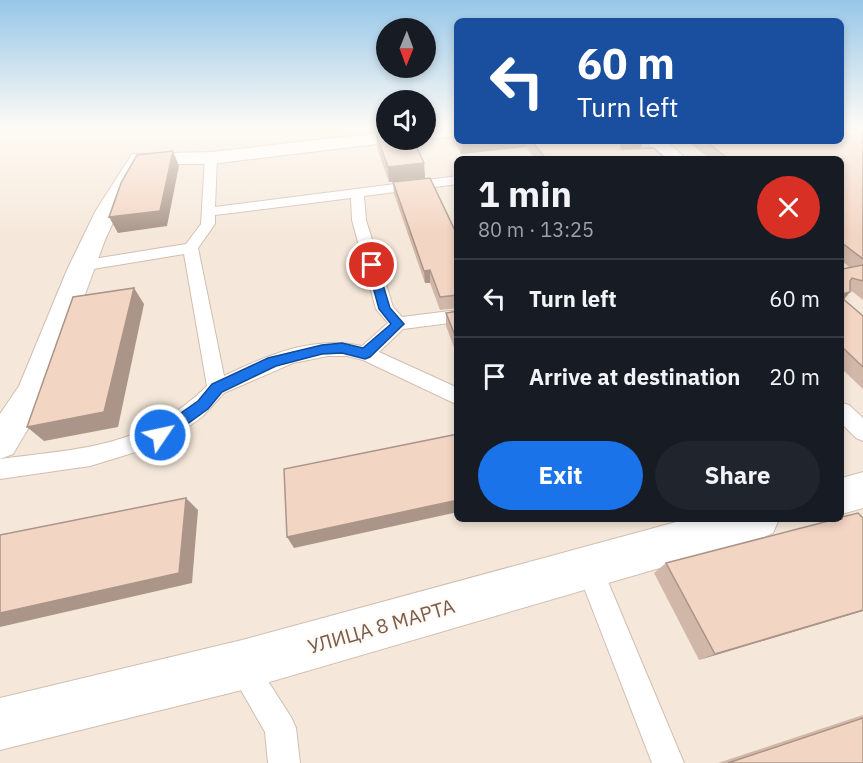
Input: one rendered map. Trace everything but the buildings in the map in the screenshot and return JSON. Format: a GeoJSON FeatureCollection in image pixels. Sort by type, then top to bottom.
{"type":"FeatureCollection","features":[{"type":"Feature","properties":{"kind":"street"},"geometry":{"type":"LineString","coordinates":[[0,442],[34,390],[81,266],[124,178],[135,164]]}},
{"type":"Feature","properties":{"kind":"street"},"geometry":{"type":"LineString","coordinates":[[844,495],[863,490]]}},
{"type":"Feature","properties":{"kind":"street","name":"УЛИЦА 8 МАРТА"},"geometry":{"type":"LineString","coordinates":[[0,724],[242,665],[748,522]]}},
{"type":"Feature","properties":{"kind":"lane"},"geometry":{"type":"LineString","coordinates":[[81,266],[191,248],[208,224],[211,164]]}},
{"type":"Feature","properties":{"kind":"lane"},"geometry":{"type":"LineString","coordinates":[[208,212],[357,193],[454,184]]}},
{"type":"Feature","properties":{"kind":"lane"},"geometry":{"type":"LineString","coordinates":[[357,193],[359,220],[385,309],[398,324]]}},
{"type":"Feature","properties":{"kind":"lane"},"geometry":{"type":"LineString","coordinates":[[191,248],[217,388]]}},
{"type":"Feature","properties":{"kind":"lane"},"geometry":{"type":"LineString","coordinates":[[365,354],[398,324],[454,317]]}},
{"type":"Feature","properties":{"kind":"lane"},"geometry":{"type":"LineString","coordinates":[[0,468],[112,453],[160,435],[203,405],[217,388],[273,362],[322,349],[342,348],[365,354],[454,395]]}},
{"type":"Feature","properties":{"kind":"lane"},"geometry":{"type":"LineString","coordinates":[[844,413],[863,432]]}},
{"type":"Feature","properties":{"kind":"lane"},"geometry":{"type":"LineString","coordinates":[[589,567],[668,763]]}},
{"type":"Feature","properties":{"kind":"lane"},"geometry":{"type":"LineString","coordinates":[[242,665],[280,728],[284,763]]}},
{"type":"Feature","properties":{"kind":"shaded area"},"geometry":{"type":"Polygon","coordinates":[[[0,164],[454,164],[454,522],[844,522],[844,164],[863,164],[863,763],[0,763],[0,164]]]}},
{"type":"Feature","properties":{"kind":"route"},"geometry":{"type":"LineString","coordinates":[[160,435],[203,405],[217,388],[273,362],[322,349],[342,348],[365,354],[398,324],[385,309],[372,265]]}}]}
